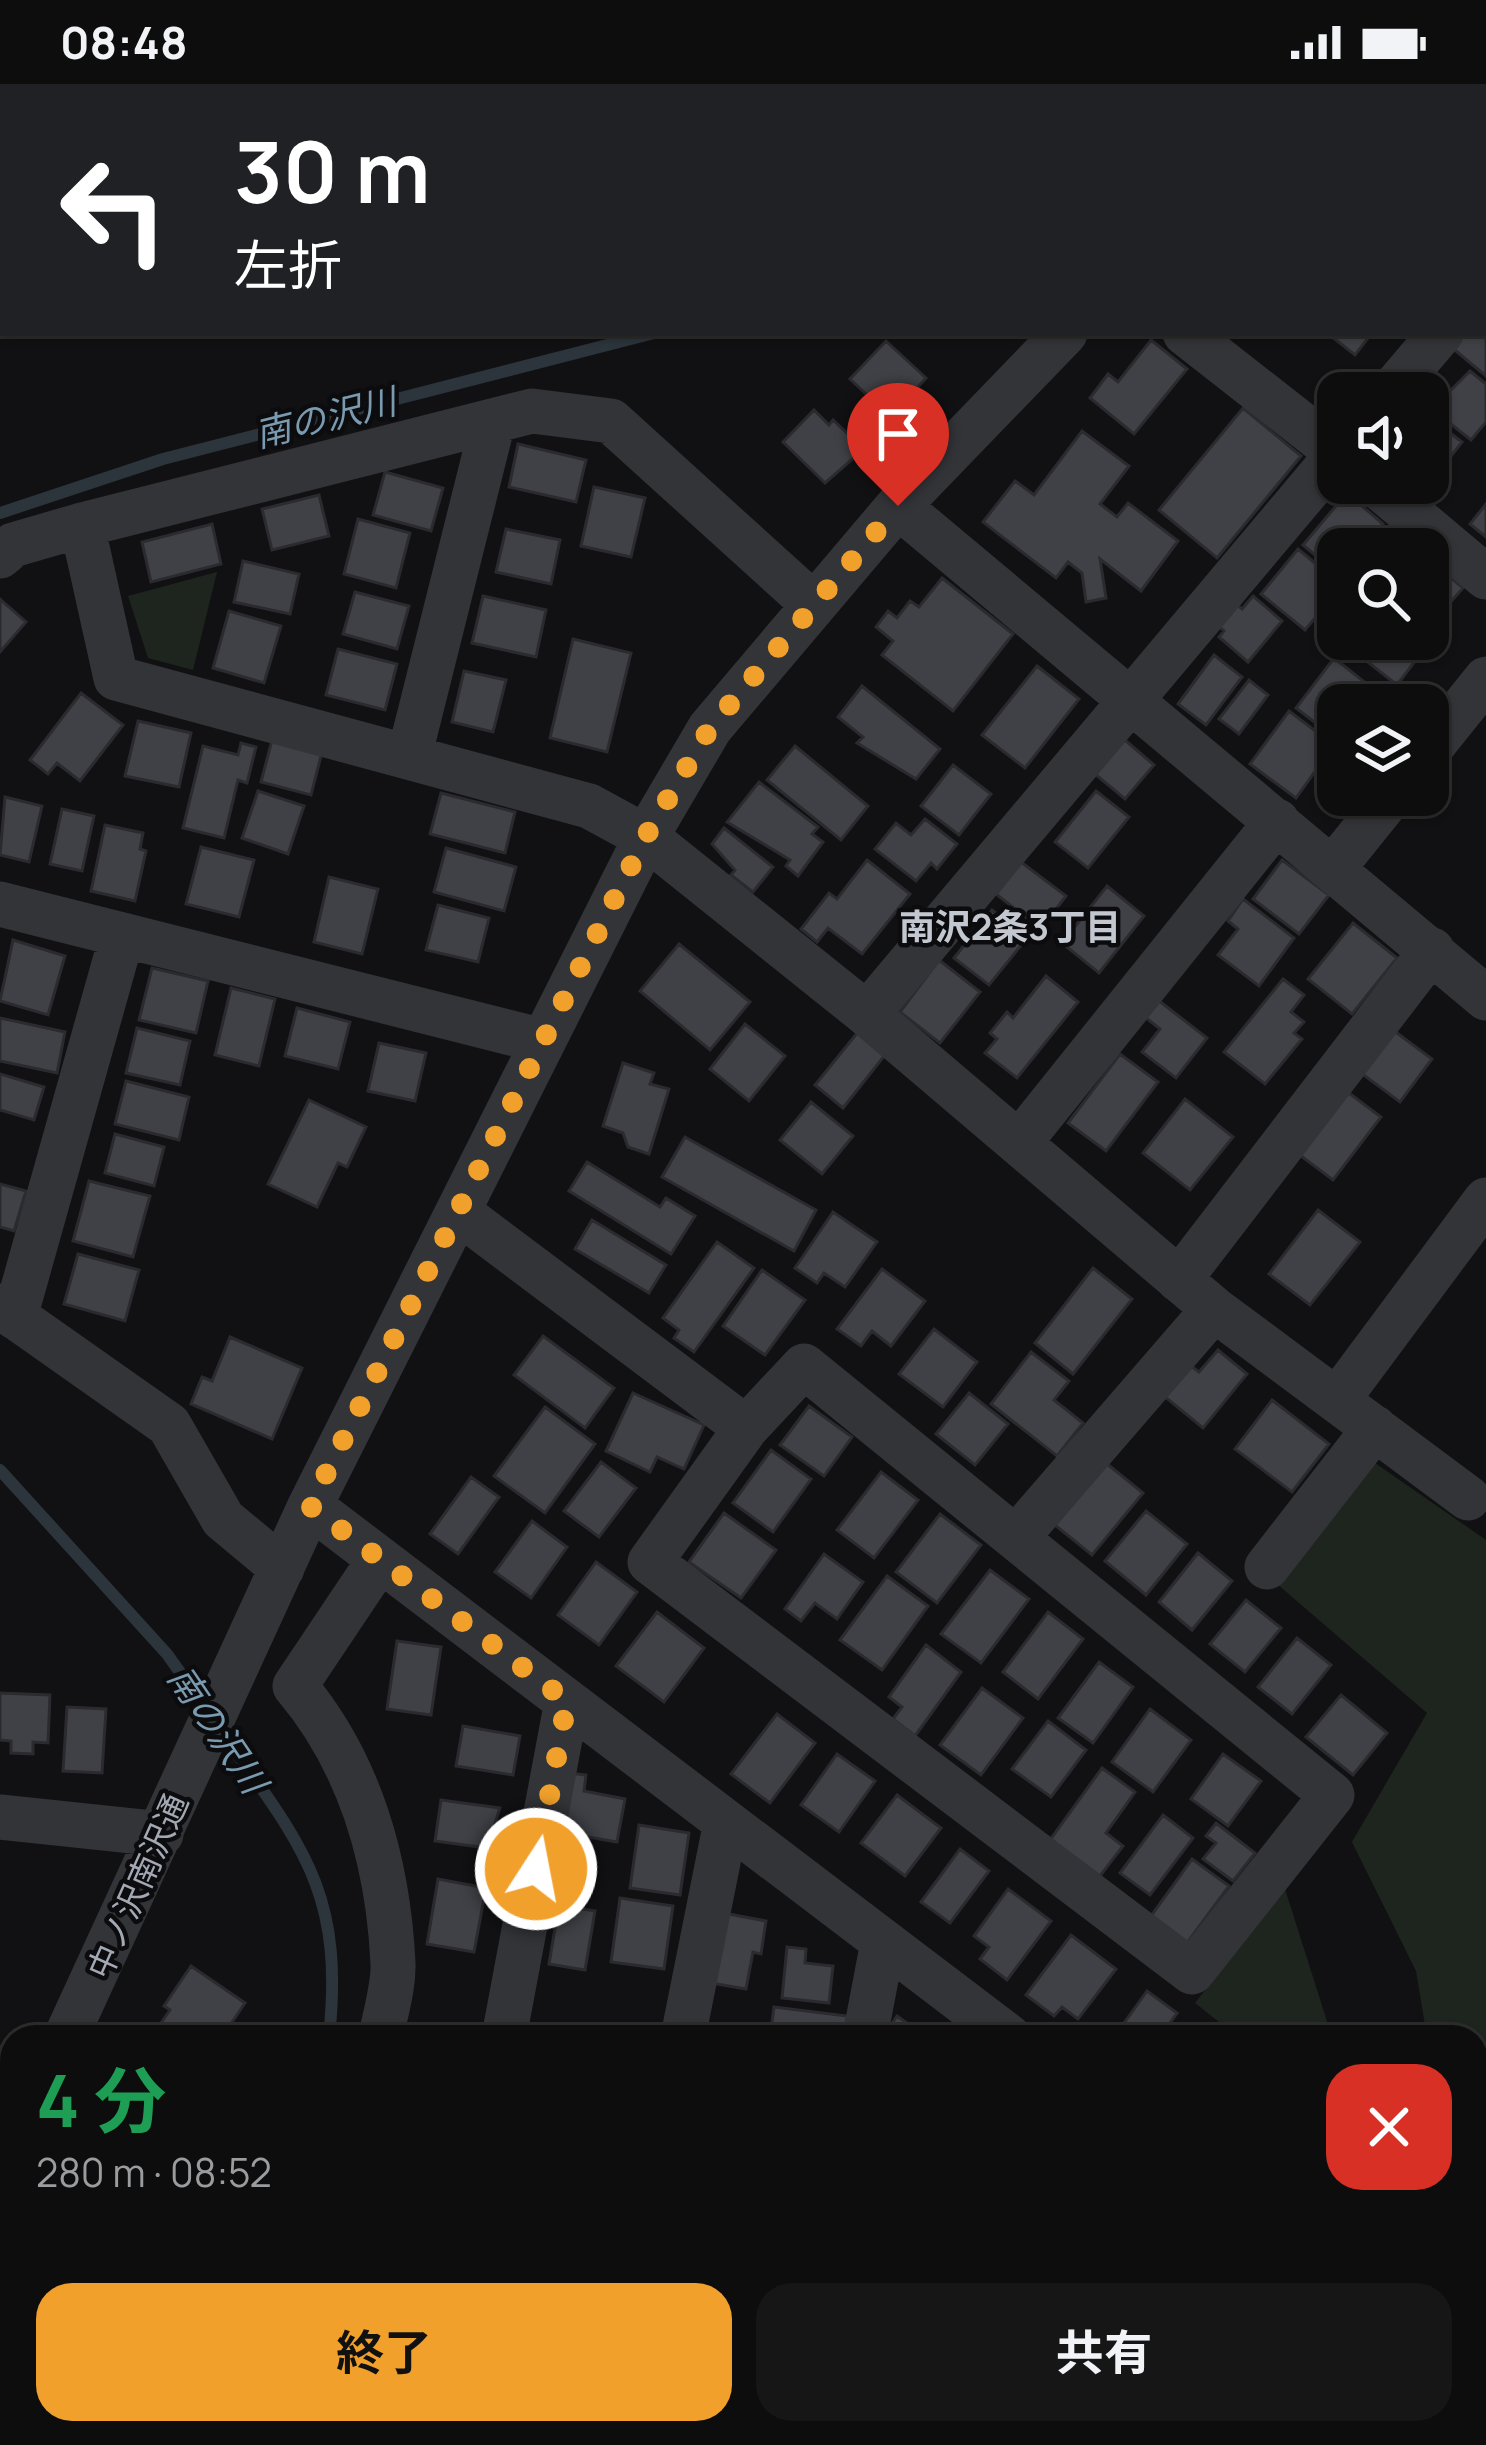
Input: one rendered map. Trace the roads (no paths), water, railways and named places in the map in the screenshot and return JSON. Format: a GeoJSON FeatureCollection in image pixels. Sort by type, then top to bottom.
{"type":"FeatureCollection","features":[{"type":"Feature","properties":{"kind":"street","name":"中ノ沢南沢通"},"geometry":{"type":"LineString","coordinates":[[71,2025],[310,1506],[461,1214],[646,836],[710,728],[898,506],[1062,336]]}},
{"type":"Feature","properties":{"kind":"street"},"geometry":{"type":"LineString","coordinates":[[1189,336],[1317,437]]}},
{"type":"Feature","properties":{"kind":"street"},"geometry":{"type":"LineString","coordinates":[[1408,372],[1438,336]]}},
{"type":"Feature","properties":{"kind":"street"},"geometry":{"type":"LineString","coordinates":[[0,556],[13,545],[82,525],[532,411],[611,421],[814,605]]}},
{"type":"Feature","properties":{"kind":"street"},"geometry":{"type":"LineString","coordinates":[[409,757],[493,422]]}},
{"type":"Feature","properties":{"kind":"street"},"geometry":{"type":"LineString","coordinates":[[867,1014],[1317,478]]}},
{"type":"Feature","properties":{"kind":"street"},"geometry":{"type":"LineString","coordinates":[[1399,504],[1486,577]]}},
{"type":"Feature","properties":{"kind":"street"},"geometry":{"type":"LineString","coordinates":[[898,506],[1486,998]]}},
{"type":"Feature","properties":{"kind":"street"},"geometry":{"type":"LineString","coordinates":[[82,525],[116,678],[589,806],[646,836],[867,1014],[1214,1310],[1468,1498]]}},
{"type":"Feature","properties":{"kind":"street"},"geometry":{"type":"LineString","coordinates":[[1449,725],[1486,679]]}},
{"type":"Feature","properties":{"kind":"street"},"geometry":{"type":"LineString","coordinates":[[1334,867],[1375,816]]}},
{"type":"Feature","properties":{"kind":"street"},"geometry":{"type":"LineString","coordinates":[[1019,1143],[1277,821]]}},
{"type":"Feature","properties":{"kind":"street"},"geometry":{"type":"LineString","coordinates":[[0,904],[543,1041]]}},
{"type":"Feature","properties":{"kind":"street"},"geometry":{"type":"LineString","coordinates":[[122,936],[8,1311],[170,1425],[223,1520],[273,1587]]}},
{"type":"Feature","properties":{"kind":"street"},"geometry":{"type":"LineString","coordinates":[[1179,1280],[1432,950]]}},
{"type":"Feature","properties":{"kind":"street"},"geometry":{"type":"LineString","coordinates":[[1338,1399],[1486,1200]]}},
{"type":"Feature","properties":{"kind":"street"},"geometry":{"type":"LineString","coordinates":[[461,1214],[746,1428]]}},
{"type":"Feature","properties":{"kind":"street"},"geometry":{"type":"LineString","coordinates":[[1016,1538],[1214,1310]]}},
{"type":"Feature","properties":{"kind":"street"},"geometry":{"type":"LineString","coordinates":[[803,1366],[1332,1795],[1192,1972],[650,1562],[746,1428],[803,1366]]}},
{"type":"Feature","properties":{"kind":"street"},"geometry":{"type":"LineString","coordinates":[[1267,1567],[1375,1427]]}},
{"type":"Feature","properties":{"kind":"street"},"geometry":{"type":"LineString","coordinates":[[310,1506],[993,2025]]}},
{"type":"Feature","properties":{"kind":"street"},"geometry":{"type":"LineString","coordinates":[[380,1559],[295,1686],[325,1722],[374,1826],[394,1967],[383,2025]]}},
{"type":"Feature","properties":{"kind":"street"},"geometry":{"type":"LineString","coordinates":[[506,2025],[567,1701]]}},
{"type":"Feature","properties":{"kind":"street"},"geometry":{"type":"LineString","coordinates":[[0,1817],[161,1834]]}},
{"type":"Feature","properties":{"kind":"street"},"geometry":{"type":"LineString","coordinates":[[685,2025],[726,1822]]}},
{"type":"Feature","properties":{"kind":"street"},"geometry":{"type":"LineString","coordinates":[[867,2025],[883,1942]]}},
{"type":"Feature","properties":{"kind":"waterway","name":"南の沢川"},"geometry":{"type":"LineString","coordinates":[[0,513],[163,459],[642,336]]}},
{"type":"Feature","properties":{"kind":"waterway","name":"南の沢川"},"geometry":{"type":"LineString","coordinates":[[0,1470],[167,1654],[204,1706]]}},
{"type":"Feature","properties":{"kind":"waterway","name":"南の沢川"},"geometry":{"type":"LineString","coordinates":[[219,1728],[272,1804],[310,1870],[330,1942],[330,2025]]}},
{"type":"Feature","properties":{"kind":"district","name":"南沢2条3丁目"},"geometry":{"type":"Point","coordinates":[1010,926]}}]}
